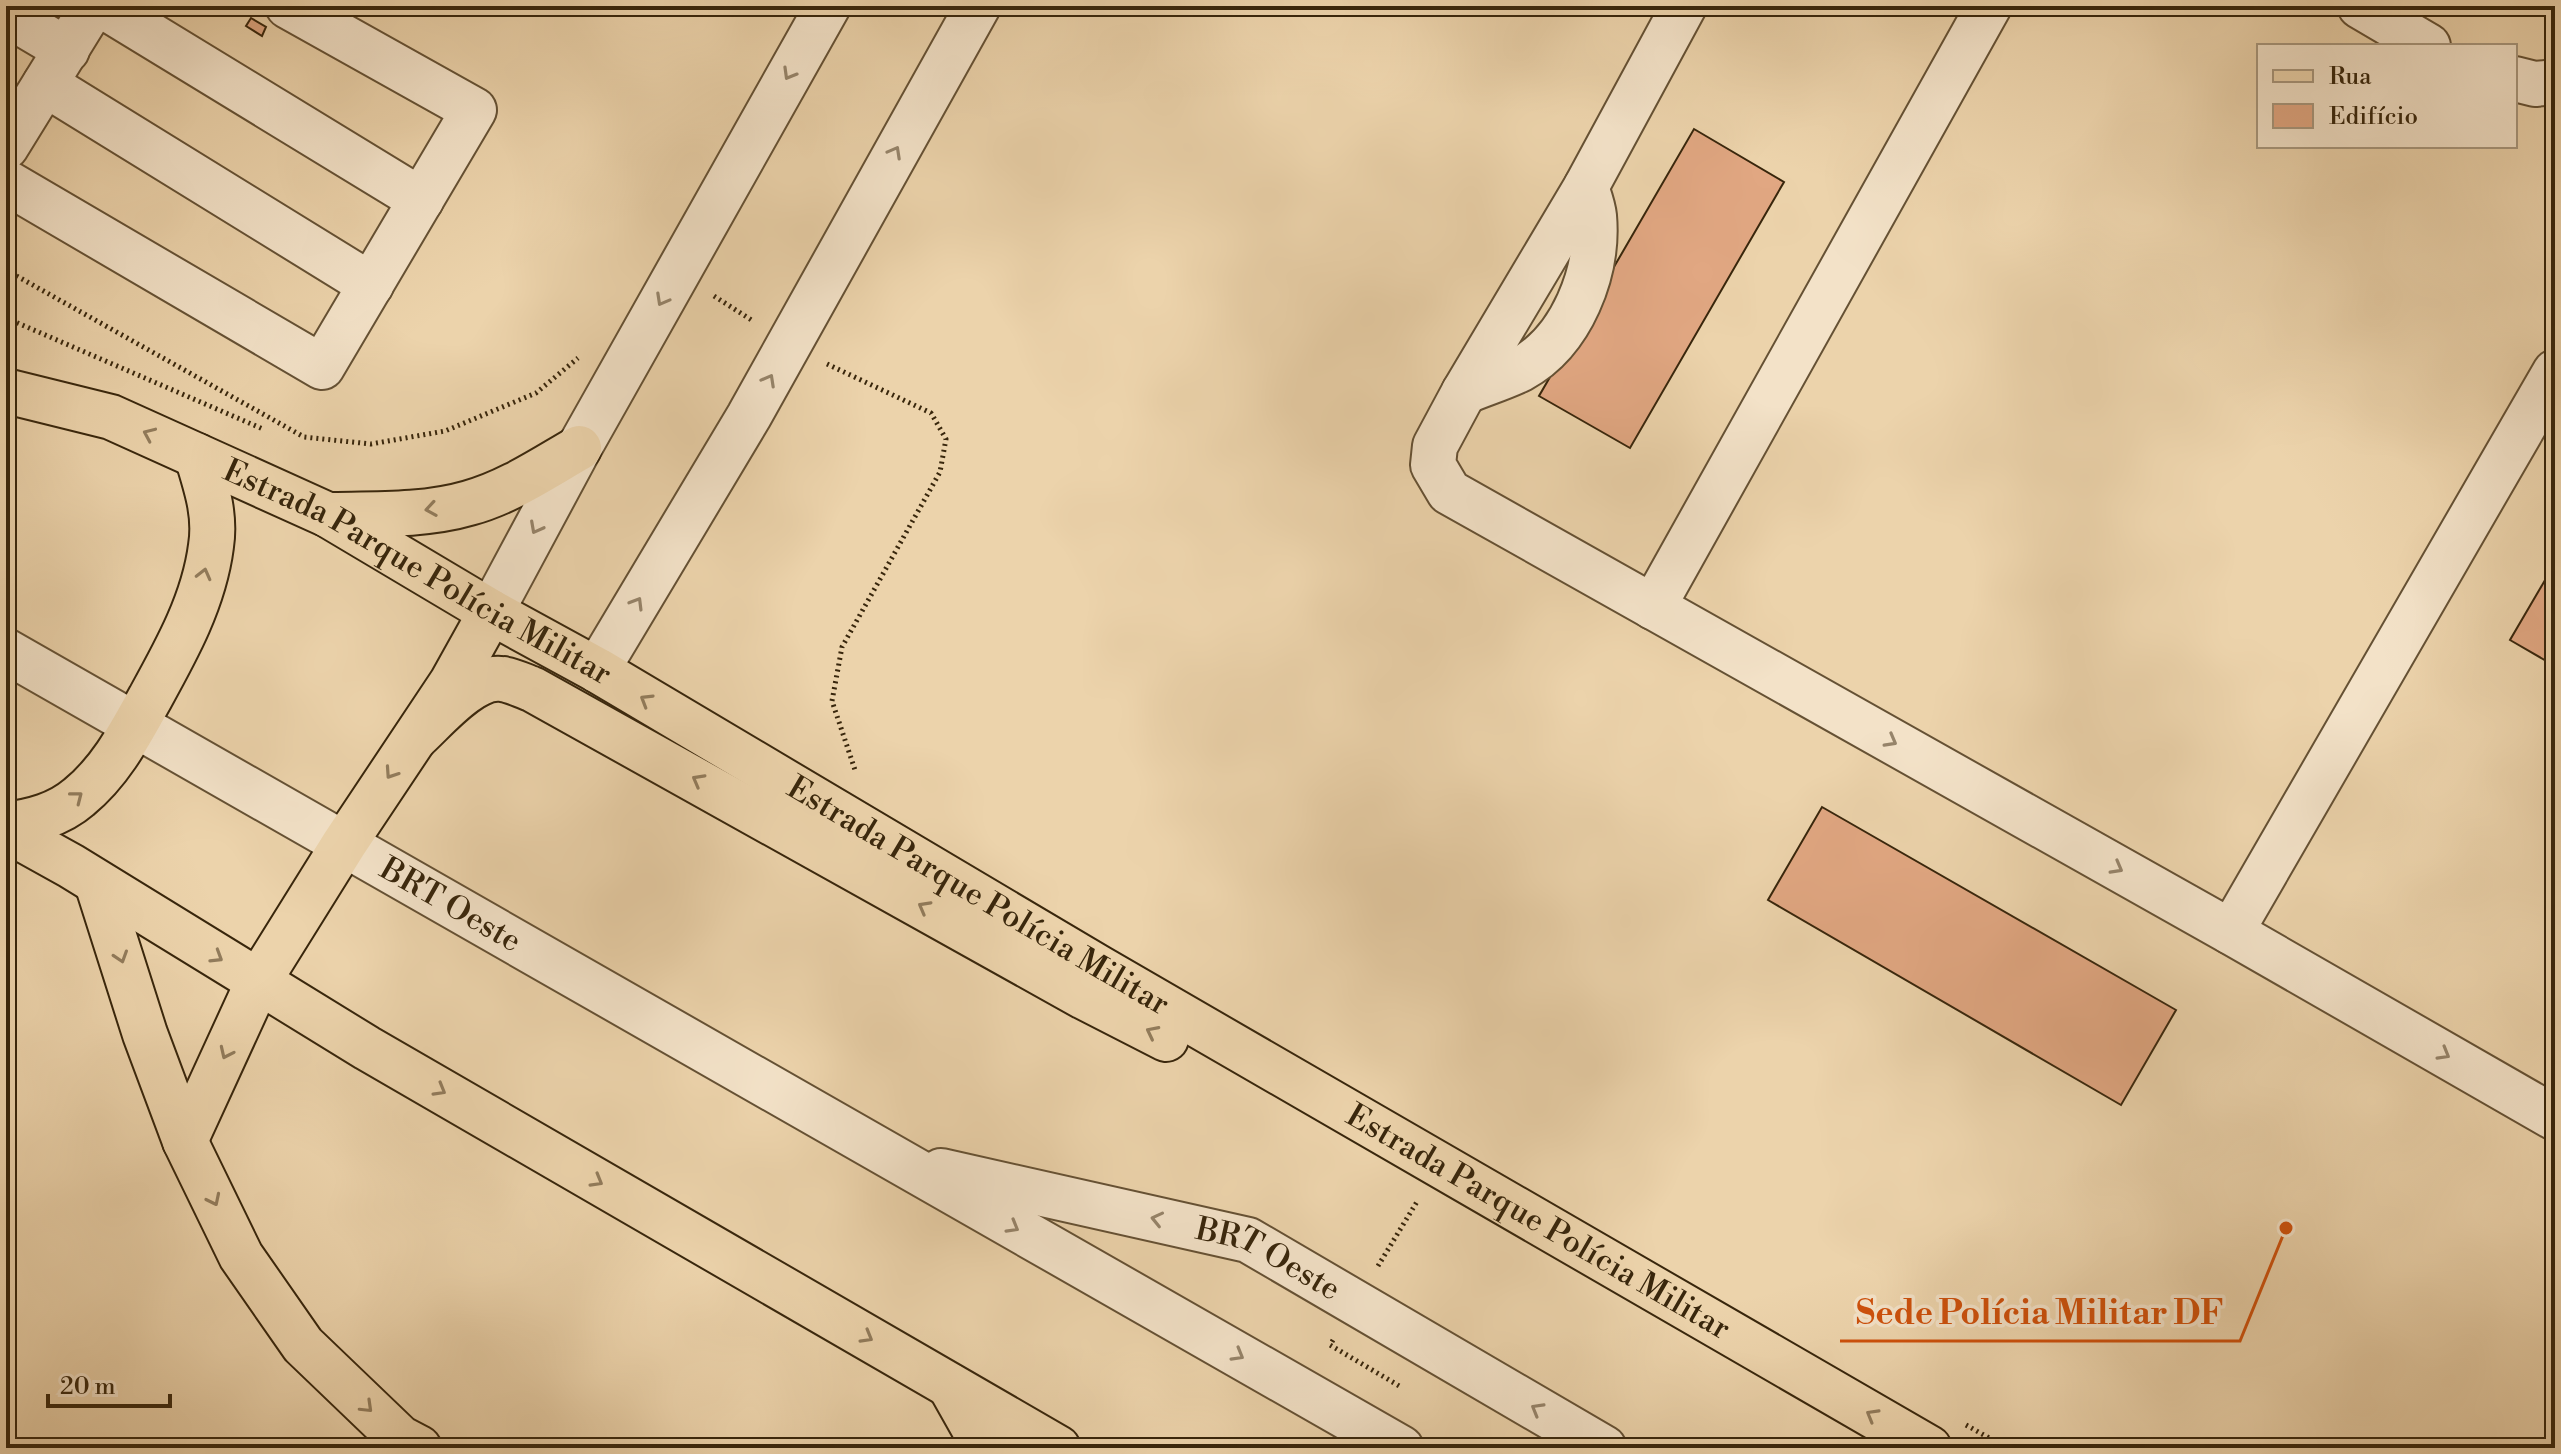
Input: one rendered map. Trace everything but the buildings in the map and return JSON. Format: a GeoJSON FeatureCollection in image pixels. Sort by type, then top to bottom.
{"type":"FeatureCollection","features":[{"type":"Feature","properties":{"kind":"main road","name":"Estrada Parque Polícia Militar"},"geometry":{"type":"LineString","coordinates":[[6,391],[111,417],[328,515],[491,612],[597,670],[1099,968],[1929,1448]]}},
{"type":"Feature","properties":{"kind":"main road"},"geometry":{"type":"LineString","coordinates":[[328,515],[404,513],[469,503],[516,484],[579,448]]}},
{"type":"Feature","properties":{"kind":"main road"},"geometry":{"type":"LineString","coordinates":[[6,828],[55,813],[78,798],[105,772],[178,647],[200,592],[212,545],[212,509],[197,456]]}},
{"type":"Feature","properties":{"kind":"main road"},"geometry":{"type":"LineString","coordinates":[[185,1141],[258,982],[344,844],[452,682],[491,612]]}},
{"type":"Feature","properties":{"kind":"main road"},"geometry":{"type":"LineString","coordinates":[[416,737],[470,688],[485,681],[502,679],[532,689],[1084,997],[1226,1070],[1257,1081],[1303,1084]]}},
{"type":"Feature","properties":{"kind":"main road"},"geometry":{"type":"LineString","coordinates":[[6,828],[367,1048],[1058,1448]]}},
{"type":"Feature","properties":{"kind":"main road"},"geometry":{"type":"LineString","coordinates":[[97,883],[145,1034],[185,1141],[241,1256],[303,1345],[400,1438],[419,1448]]}},
{"type":"Feature","properties":{"kind":"main road"},"geometry":{"type":"LineString","coordinates":[[949,1384],[981,1441],[989,1448]]}},
{"type":"Feature","properties":{"kind":"street"},"geometry":{"type":"LineString","coordinates":[[30,98],[93,6]]}},
{"type":"Feature","properties":{"kind":"street"},"geometry":{"type":"LineString","coordinates":[[103,6],[421,200]]}},
{"type":"Feature","properties":{"kind":"street"},"geometry":{"type":"LineString","coordinates":[[6,182],[322,367],[474,110],[288,6]]}},
{"type":"Feature","properties":{"kind":"street"},"geometry":{"type":"LineString","coordinates":[[491,612],[579,448],[828,6]]}},
{"type":"Feature","properties":{"kind":"street"},"geometry":{"type":"LineString","coordinates":[[597,670],[789,345],[978,6]]}},
{"type":"Feature","properties":{"kind":"street"},"geometry":{"type":"LineString","coordinates":[[1684,6],[1586,187],[1464,392],[1432,454],[1435,469],[1449,492],[2555,1118]]}},
{"type":"Feature","properties":{"kind":"street"},"geometry":{"type":"LineString","coordinates":[[1653,607],[1989,6]]}},
{"type":"Feature","properties":{"kind":"street"},"geometry":{"type":"LineString","coordinates":[[2360,6],[2425,44]]}},
{"type":"Feature","properties":{"kind":"street"},"geometry":{"type":"LineString","coordinates":[[6,14],[30,98],[371,285]]}},
{"type":"Feature","properties":{"kind":"street"},"geometry":{"type":"LineString","coordinates":[[2517,80],[2535,84],[2555,82]]}},
{"type":"Feature","properties":{"kind":"street"},"geometry":{"type":"LineString","coordinates":[[2231,932],[2555,372]]}},
{"type":"Feature","properties":{"kind":"street","name":"BRT Oeste"},"geometry":{"type":"LineString","coordinates":[[6,651],[1401,1448]]}},
{"type":"Feature","properties":{"kind":"street","name":"BRT Oeste"},"geometry":{"type":"LineString","coordinates":[[896,1160],[1248,1240],[1604,1448]]}},
{"type":"Feature","properties":{"kind":"path"},"geometry":{"type":"LineString","coordinates":[[6,270],[304,437],[371,444],[445,431],[536,393],[581,356]]}},
{"type":"Feature","properties":{"kind":"path"},"geometry":{"type":"LineString","coordinates":[[678,271],[789,345],[931,413],[946,439],[940,472],[842,647],[832,701],[859,783]]}},
{"type":"Feature","properties":{"kind":"path"},"geometry":{"type":"LineString","coordinates":[[6,318],[263,429]]}},
{"type":"Feature","properties":{"kind":"path"},"geometry":{"type":"LineString","coordinates":[[1965,1425],[2007,1448]]}},
{"type":"Feature","properties":{"kind":"place","name":"Sede Polícia Militar DF"},"geometry":{"type":"Point","coordinates":[2286,1228]}}]}
